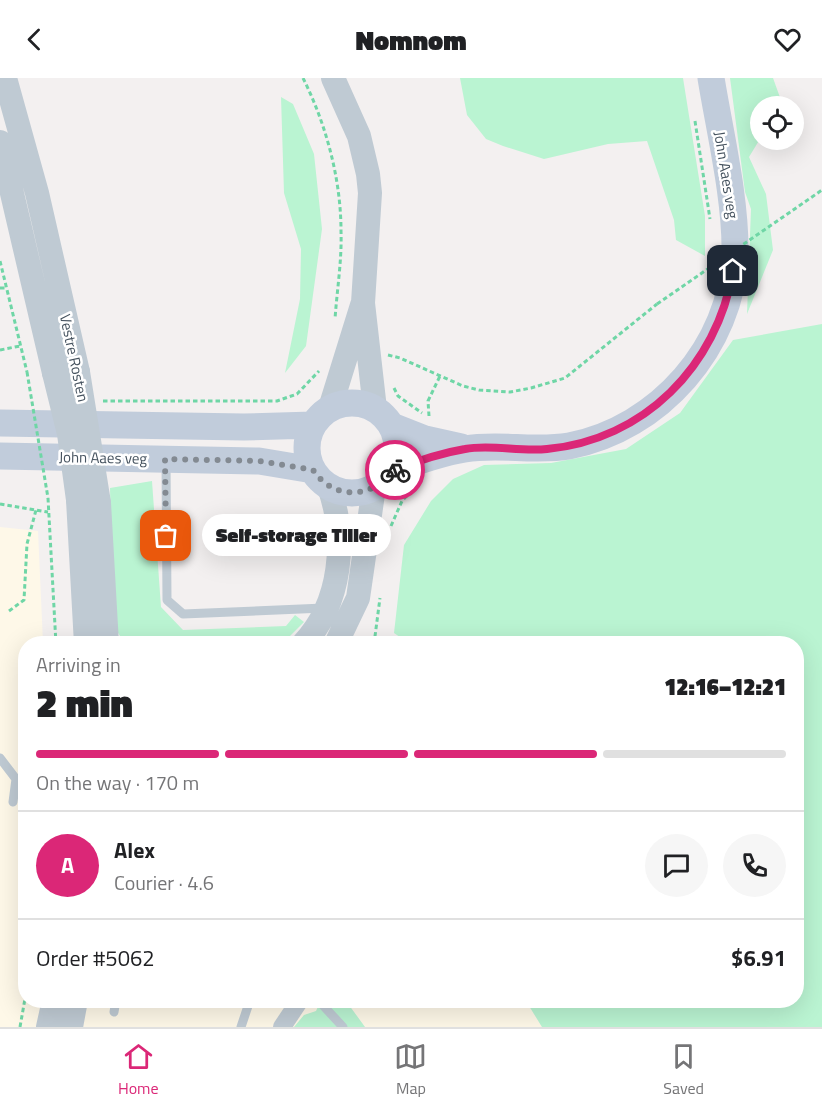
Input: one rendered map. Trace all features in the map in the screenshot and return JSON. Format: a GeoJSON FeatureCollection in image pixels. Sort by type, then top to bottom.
{"type":"FeatureCollection","features":[{"type":"Feature","properties":{"kind":"main road","name":"John Aaes veg"},"geometry":{"type":"LineString","coordinates":[[383,479],[424,458],[464,449],[546,449],[596,439],[618,430],[655,407],[696,365],[717,328],[725,306],[735,255],[733,220],[711,78]]}},
{"type":"Feature","properties":{"kind":"main road"},"geometry":{"type":"LineString","coordinates":[[0,423],[244,428],[322,417],[355,401],[384,417],[398,448],[383,479],[363,492],[351,493],[321,478],[307,447],[322,417]]}},
{"type":"Feature","properties":{"kind":"main road","name":"John Aaes veg"},"geometry":{"type":"LineString","coordinates":[[384,417],[425,439],[464,449]]}},
{"type":"Feature","properties":{"kind":"main road","name":"John Aaes veg"},"geometry":{"type":"LineString","coordinates":[[0,456],[260,461],[321,478]]}},
{"type":"Feature","properties":{"kind":"street","name":"Vestre Rosten"},"geometry":{"type":"LineString","coordinates":[[5,78],[37,193],[78,372],[88,502],[106,636]]}},
{"type":"Feature","properties":{"kind":"street"},"geometry":{"type":"LineString","coordinates":[[333,78],[359,136],[368,174],[369,229],[363,303],[384,417]]}},
{"type":"Feature","properties":{"kind":"street","name":"Vestre Rosten"},"geometry":{"type":"LineString","coordinates":[[0,142],[54,373],[88,502],[86,636]]}},
{"type":"Feature","properties":{"kind":"street"},"geometry":{"type":"LineString","coordinates":[[322,417],[363,303]]}},
{"type":"Feature","properties":{"kind":"street"},"geometry":{"type":"LineString","coordinates":[[309,636],[319,624],[326,608],[335,580],[340,541],[338,511],[321,478]]}},
{"type":"Feature","properties":{"kind":"street"},"geometry":{"type":"LineString","coordinates":[[340,636],[358,598],[383,479]]}},
{"type":"Feature","properties":{"kind":"street"},"geometry":{"type":"LineString","coordinates":[[48,1027],[52,1008]]}},
{"type":"Feature","properties":{"kind":"street"},"geometry":{"type":"LineString","coordinates":[[71,1027],[75,1008]]}},
{"type":"Feature","properties":{"kind":"street"},"geometry":{"type":"LineString","coordinates":[[282,1027],[295,1008]]}},
{"type":"Feature","properties":{"kind":"lane"},"geometry":{"type":"LineString","coordinates":[[165,459],[167,600],[183,614],[326,608]]}},
{"type":"Feature","properties":{"kind":"lane"},"geometry":{"type":"LineString","coordinates":[[0,758],[16,779],[13,802]]}},
{"type":"Feature","properties":{"kind":"lane"},"geometry":{"type":"LineString","coordinates":[[114,1012],[115,1008]]}},
{"type":"Feature","properties":{"kind":"lane"},"geometry":{"type":"LineString","coordinates":[[241,1027],[247,1008]]}},
{"type":"Feature","properties":{"kind":"lane"},"geometry":{"type":"LineString","coordinates":[[325,1008],[343,1027]]}},
{"type":"Feature","properties":{"kind":"path"},"geometry":{"type":"LineString","coordinates":[[303,78],[326,138],[335,178],[341,230],[334,326]]}},
{"type":"Feature","properties":{"kind":"path"},"geometry":{"type":"LineString","coordinates":[[693,111],[710,221]]}},
{"type":"Feature","properties":{"kind":"path"},"geometry":{"type":"LineString","coordinates":[[381,355],[400,358],[463,386],[490,391],[510,392],[553,383],[577,370],[657,304],[822,190]]}},
{"type":"Feature","properties":{"kind":"path"},"geometry":{"type":"LineString","coordinates":[[711,256],[711,280]]}},
{"type":"Feature","properties":{"kind":"path"},"geometry":{"type":"LineString","coordinates":[[0,261],[27,372],[48,498],[56,636]]}},
{"type":"Feature","properties":{"kind":"path"},"geometry":{"type":"LineString","coordinates":[[0,288],[6,288]]}},
{"type":"Feature","properties":{"kind":"path"},"geometry":{"type":"LineString","coordinates":[[0,350],[20,346]]}},
{"type":"Feature","properties":{"kind":"path"},"geometry":{"type":"LineString","coordinates":[[92,401],[276,401],[306,387],[321,368]]}},
{"type":"Feature","properties":{"kind":"path"},"geometry":{"type":"LineString","coordinates":[[428,418],[428,401],[440,376]]}},
{"type":"Feature","properties":{"kind":"path"},"geometry":{"type":"LineString","coordinates":[[392,385],[398,396],[428,418],[438,421]]}},
{"type":"Feature","properties":{"kind":"path"},"geometry":{"type":"LineString","coordinates":[[23,400],[35,400]]}},
{"type":"Feature","properties":{"kind":"path"},"geometry":{"type":"LineString","coordinates":[[391,526],[402,501],[418,483]]}},
{"type":"Feature","properties":{"kind":"path"},"geometry":{"type":"LineString","coordinates":[[0,504],[48,512]]}},
{"type":"Feature","properties":{"kind":"path"},"geometry":{"type":"LineString","coordinates":[[9,611],[24,600],[27,544],[36,510]]}},
{"type":"Feature","properties":{"kind":"path"},"geometry":{"type":"LineString","coordinates":[[375,636],[381,592]]}},
{"type":"Feature","properties":{"kind":"path"},"geometry":{"type":"LineString","coordinates":[[20,1027],[23,1008]]}},
{"type":"Feature","properties":{"kind":"shaded area"},"geometry":{"type":"Polygon","coordinates":[[[0,527],[38,531],[43,636],[18,636],[18,1008],[338,1008],[354,1027],[0,1027],[0,527]]]}},
{"type":"Feature","properties":{"kind":"shaded area"},"geometry":{"type":"Polygon","coordinates":[[[351,1008],[530,1008],[542,1027],[365,1027],[351,1008]]]}},
{"type":"Feature","properties":{"kind":"green space"},"geometry":{"type":"Polygon","coordinates":[[[460,78],[683,78],[705,216],[705,256],[676,240],[674,220],[647,141],[608,144],[544,159],[503,146],[486,139],[467,115],[460,78]]]}},
{"type":"Feature","properties":{"kind":"green space"},"geometry":{"type":"Polygon","coordinates":[[[730,78],[773,78],[779,96],[750,96],[750,150],[753,150],[749,157],[766,194],[773,250],[747,314],[751,209],[745,192],[730,78]]]}},
{"type":"Feature","properties":{"kind":"green space"},"geometry":{"type":"Polygon","coordinates":[[[281,97],[293,104],[314,154],[322,229],[306,346],[285,373],[300,299],[301,249],[284,193],[281,97]]]}},
{"type":"Feature","properties":{"kind":"green space"},"geometry":{"type":"Polygon","coordinates":[[[822,324],[822,1027],[542,1027],[530,1008],[804,1008],[804,636],[398,636],[394,633],[404,545],[431,501],[453,479],[484,465],[551,463],[626,449],[680,413],[733,340],[822,324]]]}},
{"type":"Feature","properties":{"kind":"green space"},"geometry":{"type":"Polygon","coordinates":[[[152,481],[161,607],[183,630],[286,626],[295,615],[304,622],[290,636],[120,636],[113,624],[110,488],[152,481]]]}},
{"type":"Feature","properties":{"kind":"green space"},"geometry":{"type":"Polygon","coordinates":[[[317,1008],[351,1008],[365,1027],[294,1027],[304,1015],[316,1011],[317,1008]]]}},
{"type":"Feature","properties":{"kind":"way so far"},"geometry":{"type":"LineString","coordinates":[[166,536],[165,459],[260,461],[313,470],[319,480],[329,487],[339,492],[351,493],[363,492],[374,487],[395,470]]}},
{"type":"Feature","properties":{"kind":"place","name":"Self-storage Tiller"},"geometry":{"type":"Point","coordinates":[166,536]}},
{"type":"Feature","properties":{"kind":"route"},"geometry":{"type":"LineString","coordinates":[[395,470],[424,458],[464,449],[546,449],[571,446],[596,439],[638,419],[670,394],[696,365],[717,328],[731,286],[733,271]]}}]}
